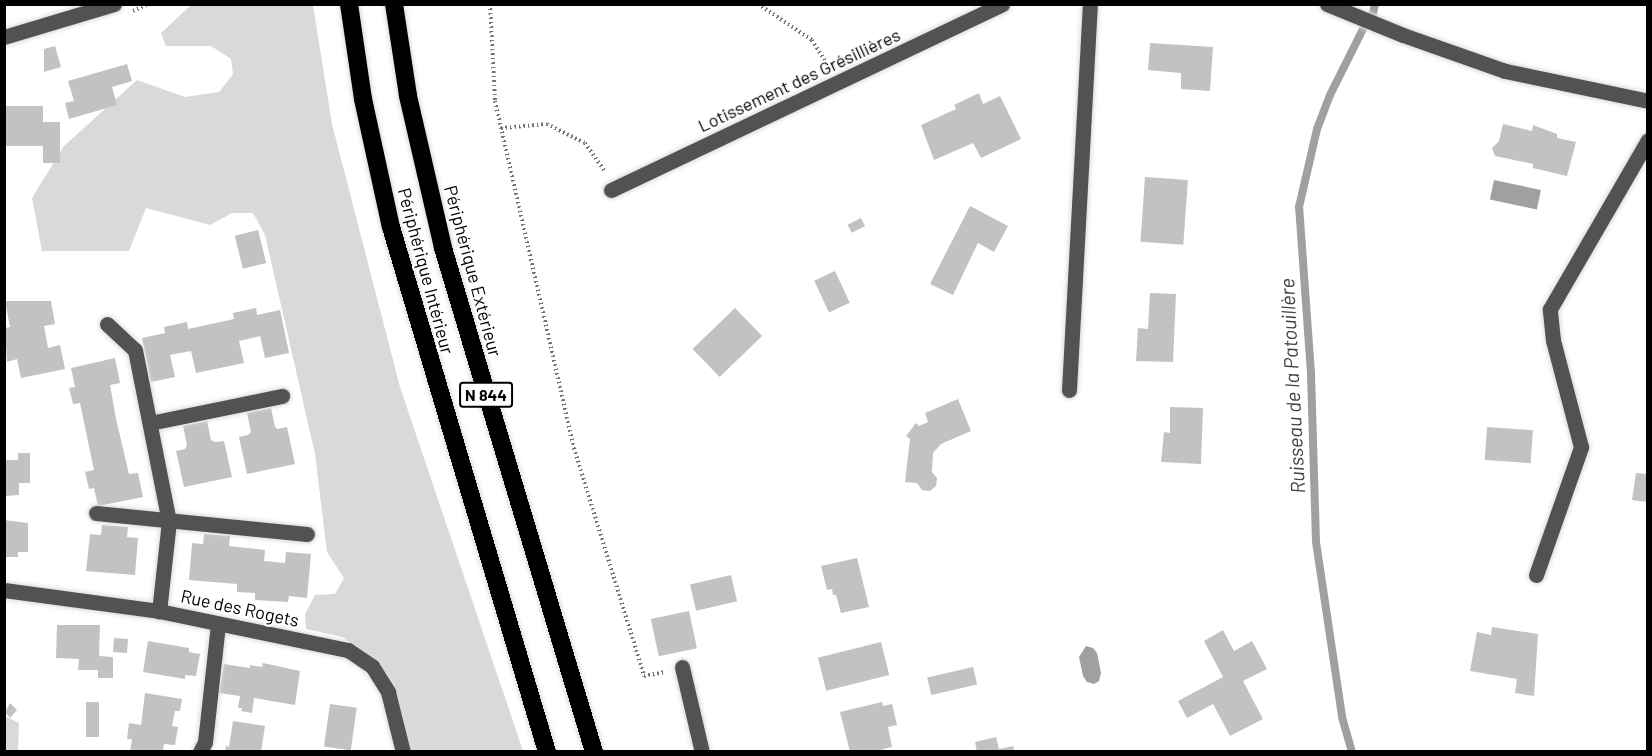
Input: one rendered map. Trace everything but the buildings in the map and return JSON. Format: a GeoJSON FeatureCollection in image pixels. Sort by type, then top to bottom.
{"type":"FeatureCollection","features":[{"type":"Feature","properties":{"kind":"highway","name":"Périphérique Intérieur"},"geometry":{"type":"LineString","coordinates":[[349,4],[363,99],[391,227],[547,752]]}},
{"type":"Feature","properties":{"kind":"highway","name":"Périphérique Extérieur"},"geometry":{"type":"LineString","coordinates":[[394,4],[408,96],[443,248],[594,752]]}},
{"type":"Feature","properties":{"kind":"street"},"geometry":{"type":"LineString","coordinates":[[4,37],[114,4]]}},
{"type":"Feature","properties":{"kind":"street","name":"Lotissement des Grésillières"},"geometry":{"type":"LineString","coordinates":[[611,190],[1002,4]]}},
{"type":"Feature","properties":{"kind":"street"},"geometry":{"type":"LineString","coordinates":[[1069,390],[1090,4]]}},
{"type":"Feature","properties":{"kind":"street"},"geometry":{"type":"LineString","coordinates":[[1327,4],[1403,35],[1505,71],[1647,101]]}},
{"type":"Feature","properties":{"kind":"street"},"geometry":{"type":"LineString","coordinates":[[1536,575],[1581,447],[1553,340],[1550,309],[1647,140]]}},
{"type":"Feature","properties":{"kind":"street"},"geometry":{"type":"LineString","coordinates":[[107,324],[135,350],[169,521],[159,611]]}},
{"type":"Feature","properties":{"kind":"street"},"geometry":{"type":"LineString","coordinates":[[150,423],[282,396]]}},
{"type":"Feature","properties":{"kind":"street"},"geometry":{"type":"LineString","coordinates":[[96,513],[307,534]]}},
{"type":"Feature","properties":{"kind":"street","name":"Rue des Rogets"},"geometry":{"type":"LineString","coordinates":[[4,591],[159,611],[348,651],[372,666],[388,692],[404,752]]}},
{"type":"Feature","properties":{"kind":"street"},"geometry":{"type":"LineString","coordinates":[[200,752],[205,742],[218,624]]}},
{"type":"Feature","properties":{"kind":"street"},"geometry":{"type":"LineString","coordinates":[[682,667],[702,752]]}},
{"type":"Feature","properties":{"kind":"path"},"geometry":{"type":"LineString","coordinates":[[490,4],[495,101],[574,448],[644,676],[682,667]]}},
{"type":"Feature","properties":{"kind":"path"},"geometry":{"type":"LineString","coordinates":[[758,4],[812,40],[838,84]]}},
{"type":"Feature","properties":{"kind":"path"},"geometry":{"type":"LineString","coordinates":[[501,128],[547,124],[572,135],[592,150],[602,164],[611,190]]}},
{"type":"Feature","properties":{"kind":"shaded area"},"geometry":{"type":"Polygon","coordinates":[[[192,4],[313,5],[332,124],[400,387],[523,751],[407,751],[387,673],[343,637],[306,629],[305,614],[315,595],[335,594],[344,578],[327,552],[315,454],[265,235],[253,213],[232,213],[210,225],[146,208],[129,251],[42,251],[32,198],[64,146],[137,80],[185,97],[219,92],[233,74],[231,59],[211,46],[166,46],[161,33],[192,4]]]}},
{"type":"Feature","properties":{"kind":"shaded area"},"geometry":{"type":"Polygon","coordinates":[[[1494,180],[1541,190],[1537,210],[1490,200],[1494,180]]]}},
{"type":"Feature","properties":{"kind":"shaded area"},"geometry":{"type":"Polygon","coordinates":[[[1086,646],[1093,648],[1097,653],[1101,673],[1099,681],[1094,684],[1087,682],[1083,676],[1079,657],[1086,646]]]}},
{"type":"Feature","properties":{"kind":"shaded area"},"geometry":{"type":"Polygon","coordinates":[[[5,716],[19,723],[18,751],[5,751],[5,716]]]}},
{"type":"Feature","properties":{"kind":"waterway","name":"Ruisseau de la Patouillère"},"geometry":{"type":"LineString","coordinates":[[1373,13],[1375,4]]}},
{"type":"Feature","properties":{"kind":"waterway","name":"Ruisseau de la Patouillère"},"geometry":{"type":"LineString","coordinates":[[1352,752],[1342,716],[1316,542],[1311,373],[1299,207],[1317,129],[1330,95],[1363,29]]}}]}
